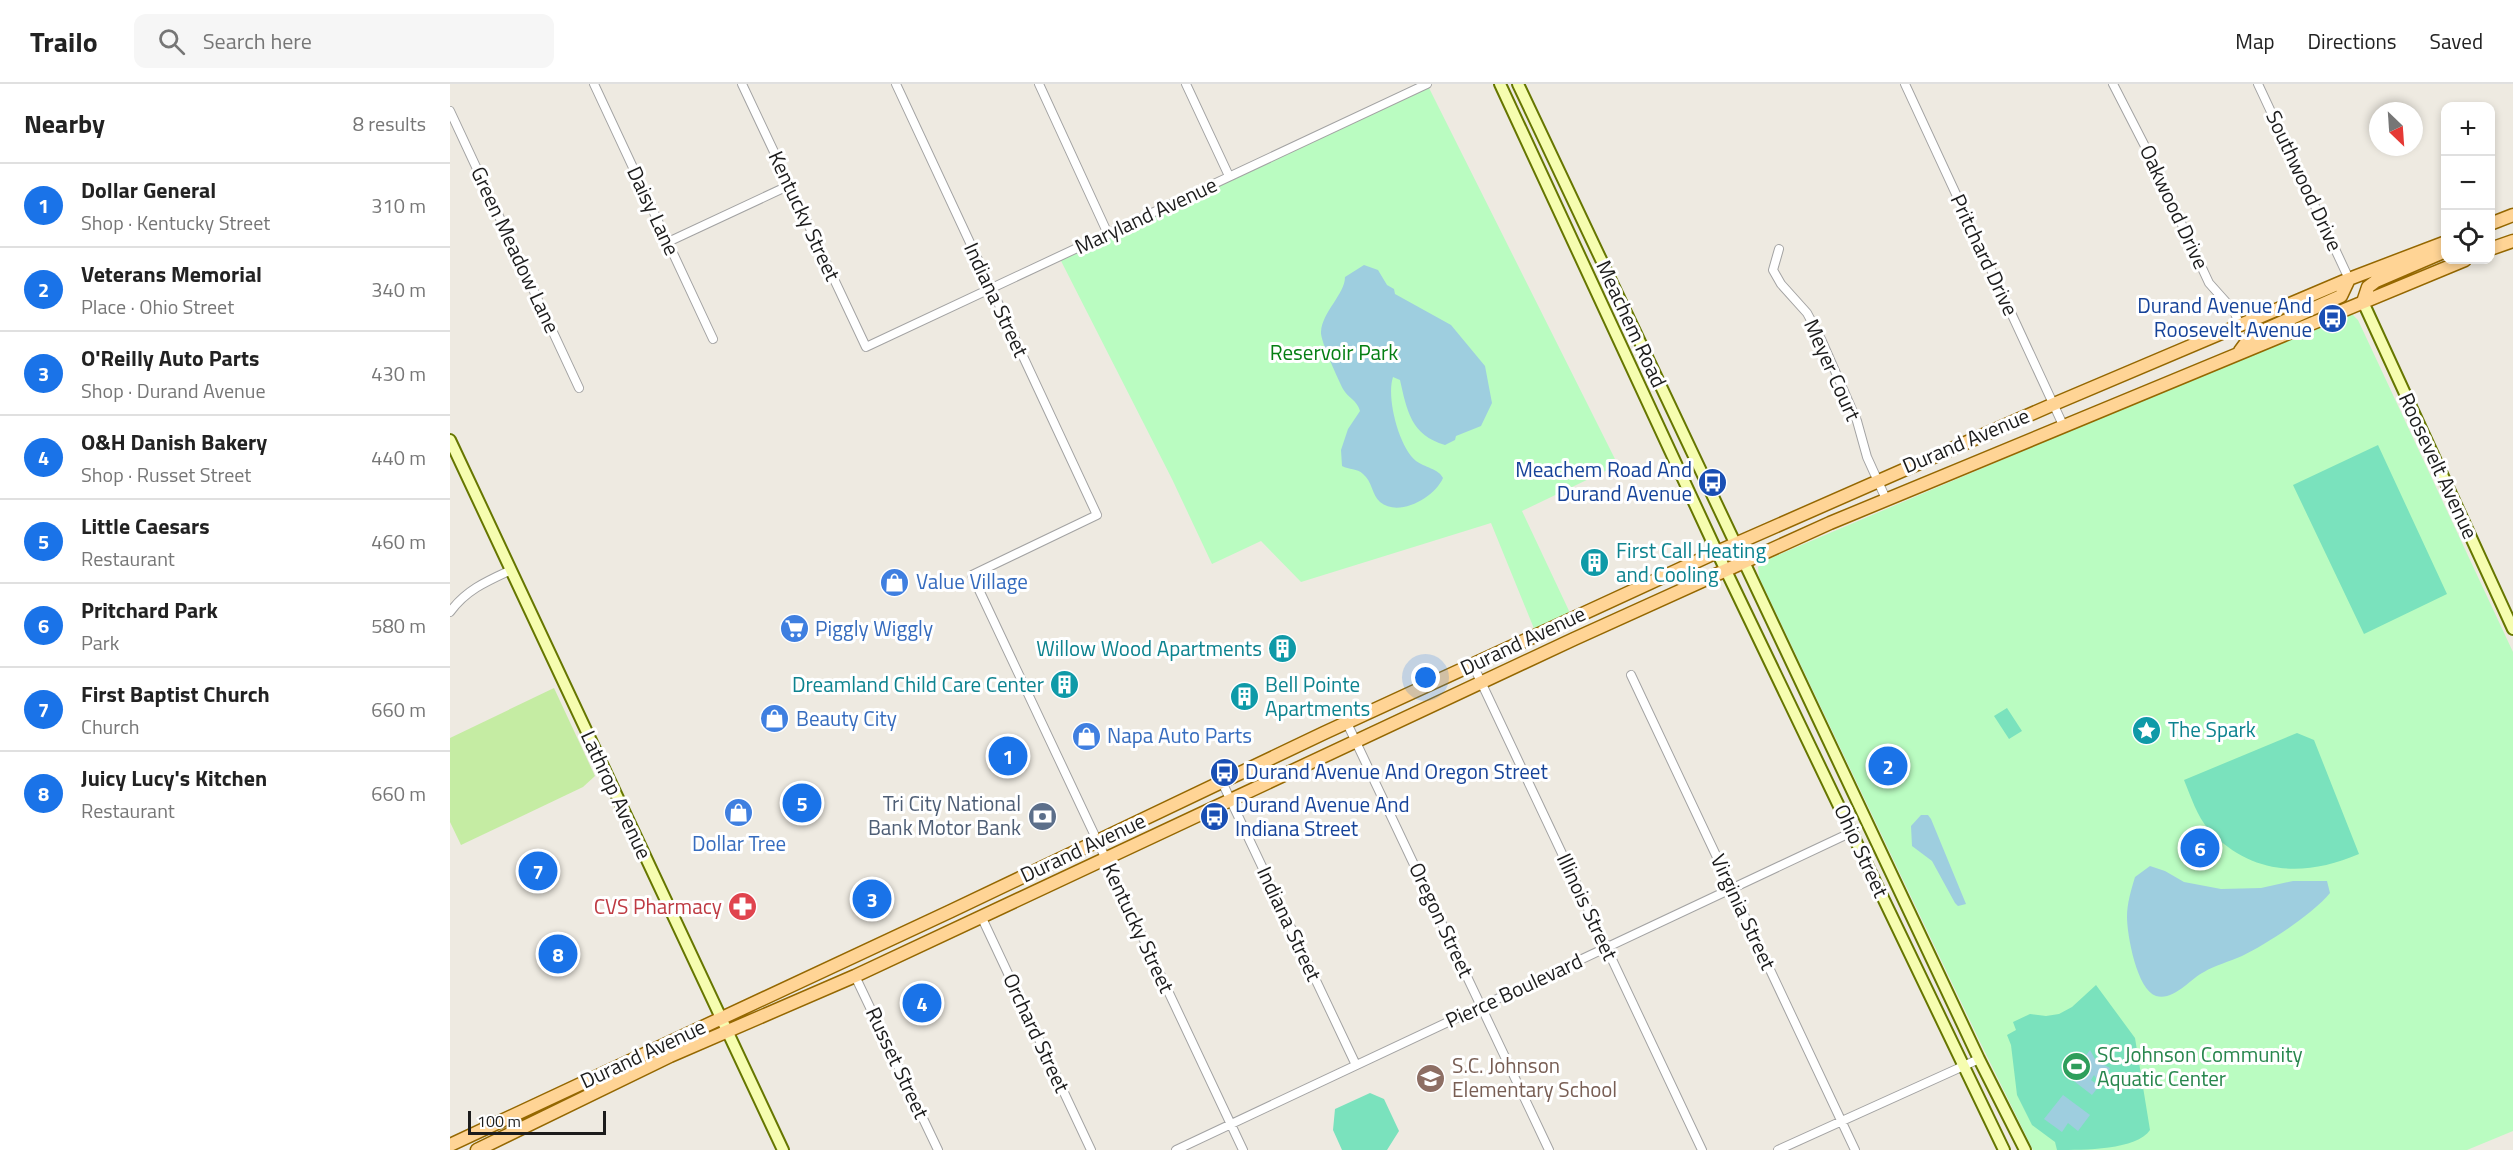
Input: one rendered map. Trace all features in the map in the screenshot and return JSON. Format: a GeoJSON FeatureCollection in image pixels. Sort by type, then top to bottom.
{"type":"FeatureCollection","features":[{"type":"Feature","properties":{"kind":"main road"},"geometry":{"type":"LineString","coordinates":[[2495,222],[2513,215]]}},
{"type":"Feature","properties":{"kind":"main road"},"geometry":{"type":"LineString","coordinates":[[2495,247],[2513,241]]}},
{"type":"Feature","properties":{"kind":"main road","name":"Durand Avenue"},"geometry":{"type":"LineString","coordinates":[[450,1145],[1473,664],[1717,552],[2054,404],[2349,279],[2441,244]]}},
{"type":"Feature","properties":{"kind":"main road"},"geometry":{"type":"LineString","coordinates":[[2363,302],[2368,287],[2376,281],[2441,253]]}},
{"type":"Feature","properties":{"kind":"main road","name":"Durand Avenue"},"geometry":{"type":"LineString","coordinates":[[477,1150],[670,1056],[855,976],[1481,682],[1726,570],[1886,499],[2455,264]]}},
{"type":"Feature","properties":{"kind":"main road"},"geometry":{"type":"LineString","coordinates":[[2239,352],[2251,336],[2341,296],[2349,279]]}},
{"type":"Feature","properties":{"kind":"main road"},"geometry":{"type":"LineString","coordinates":[[855,976],[854,968],[868,955],[871,948]]}},
{"type":"Feature","properties":{"kind":"street","name":"Daisy Lane"},"geometry":{"type":"LineString","coordinates":[[594,84],[713,339]]}},
{"type":"Feature","properties":{"kind":"street","name":"Kentucky Street"},"geometry":{"type":"LineString","coordinates":[[742,84],[866,347]]}},
{"type":"Feature","properties":{"kind":"street","name":"Indiana Street"},"geometry":{"type":"LineString","coordinates":[[896,84],[1097,515],[972,575]]}},
{"type":"Feature","properties":{"kind":"street"},"geometry":{"type":"LineString","coordinates":[[1039,84],[1108,234]]}},
{"type":"Feature","properties":{"kind":"street"},"geometry":{"type":"LineString","coordinates":[[1186,84],[1229,176]]}},
{"type":"Feature","properties":{"kind":"street","name":"Maryland Avenue"},"geometry":{"type":"LineString","coordinates":[[866,347],[1427,84]]}},
{"type":"Feature","properties":{"kind":"street","name":"Meachem Road"},"geometry":{"type":"LineString","coordinates":[[1500,84],[1717,552]]}},
{"type":"Feature","properties":{"kind":"street","name":"Meachem Road"},"geometry":{"type":"LineString","coordinates":[[1518,84],[1745,563]]}},
{"type":"Feature","properties":{"kind":"street","name":"Pritchard Drive"},"geometry":{"type":"LineString","coordinates":[[1905,84],[2064,425]]}},
{"type":"Feature","properties":{"kind":"street","name":"Oakwood Drive"},"geometry":{"type":"LineString","coordinates":[[2113,84],[2171,199],[2209,283],[2234,310],[2240,326]]}},
{"type":"Feature","properties":{"kind":"street","name":"Southwood Drive"},"geometry":{"type":"LineString","coordinates":[[2258,84],[2349,279]]}},
{"type":"Feature","properties":{"kind":"street","name":"Green Meadow Lane"},"geometry":{"type":"LineString","coordinates":[[450,111],[579,388]]}},
{"type":"Feature","properties":{"kind":"street"},"geometry":{"type":"LineString","coordinates":[[1537,166],[1552,158]]}},
{"type":"Feature","properties":{"kind":"street"},"geometry":{"type":"LineString","coordinates":[[668,242],[790,185]]}},
{"type":"Feature","properties":{"kind":"street","name":"Meyer Court"},"geometry":{"type":"LineString","coordinates":[[1779,249],[1773,270],[1781,284],[1807,313],[1821,339],[1857,421],[1867,457],[1886,499]]}},
{"type":"Feature","properties":{"kind":"street"},"geometry":{"type":"LineString","coordinates":[[1597,294],[1612,286]]}},
{"type":"Feature","properties":{"kind":"street","name":"Roosevelt Avenue"},"geometry":{"type":"LineString","coordinates":[[2363,302],[2513,629]]}},
{"type":"Feature","properties":{"kind":"street"},"geometry":{"type":"LineString","coordinates":[[1652,413],[1669,404]]}},
{"type":"Feature","properties":{"kind":"street","name":"Lathrop Avenue"},"geometry":{"type":"LineString","coordinates":[[450,440],[455,463],[511,570],[783,1150]]}},
{"type":"Feature","properties":{"kind":"street","name":"Ohio Street"},"geometry":{"type":"LineString","coordinates":[[1717,552],[2004,1150]]}},
{"type":"Feature","properties":{"kind":"street","name":"Ohio Street"},"geometry":{"type":"LineString","coordinates":[[1745,563],[1979,1059],[2025,1150]]}},
{"type":"Feature","properties":{"kind":"street"},"geometry":{"type":"LineString","coordinates":[[450,612],[465,594],[475,587],[511,570]]}},
{"type":"Feature","properties":{"kind":"street","name":"Kentucky Street"},"geometry":{"type":"LineString","coordinates":[[972,575],[1243,1150]]}},
{"type":"Feature","properties":{"kind":"street","name":"Illinois Street"},"geometry":{"type":"LineString","coordinates":[[1473,664],[1702,1150]]}},
{"type":"Feature","properties":{"kind":"street","name":"Virginia Street"},"geometry":{"type":"LineString","coordinates":[[1631,675],[1855,1150]]}},
{"type":"Feature","properties":{"kind":"street","name":"Oregon Street"},"geometry":{"type":"LineString","coordinates":[[1347,723],[1549,1150]]}},
{"type":"Feature","properties":{"kind":"street","name":"Indiana Street"},"geometry":{"type":"LineString","coordinates":[[1222,782],[1356,1065]]}},
{"type":"Feature","properties":{"kind":"street","name":"Pierce Boulevard"},"geometry":{"type":"LineString","coordinates":[[1176,1150],[1852,832]]}},
{"type":"Feature","properties":{"kind":"street","name":"Orchard Street"},"geometry":{"type":"LineString","coordinates":[[981,916],[1091,1150]]}},
{"type":"Feature","properties":{"kind":"street","name":"Russet Street"},"geometry":{"type":"LineString","coordinates":[[855,976],[938,1150]]}},
{"type":"Feature","properties":{"kind":"street"},"geometry":{"type":"LineString","coordinates":[[1778,1150],[1979,1059]]}},
{"type":"Feature","properties":{"kind":"green space","name":"Reservoir Park"},"geometry":{"type":"Polygon","coordinates":[[[1427,84],[1618,465],[1522,511],[1570,613],[1535,631],[1491,523],[1301,582],[1261,541],[1212,564],[1172,479],[1059,257],[1427,84]]]}},
{"type":"Feature","properties":{"kind":"green space"},"geometry":{"type":"Polygon","coordinates":[[[2345,314],[2352,314],[2358,320],[2513,652],[2513,1131],[2467,1150],[2033,1150],[1759,577],[1758,567],[1764,561],[2345,314]]]}},
{"type":"Feature","properties":{"kind":"green space"},"geometry":{"type":"Polygon","coordinates":[[[2378,445],[2447,594],[2364,634],[2293,485],[2378,445]]]}},
{"type":"Feature","properties":{"kind":"green space"},"geometry":{"type":"Polygon","coordinates":[[[554,688],[595,776],[583,787],[461,845],[450,822],[450,738],[554,688]]]}},
{"type":"Feature","properties":{"kind":"green space"},"geometry":{"type":"Polygon","coordinates":[[[2007,708],[2022,731],[2009,739],[1994,716],[2007,708]]]}},
{"type":"Feature","properties":{"kind":"green space"},"geometry":{"type":"Polygon","coordinates":[[[2297,733],[2314,740],[2359,854],[2319,866],[2299,869],[2280,868],[2261,864],[2243,856],[2209,830],[2198,813],[2184,780],[2297,733]]]}},
{"type":"Feature","properties":{"kind":"green space","name":"SC Johnson Community Aquatic Center"},"geometry":{"type":"Polygon","coordinates":[[[2096,985],[2135,1038],[2150,1130],[2134,1142],[2109,1148],[2057,1150],[2055,1142],[2032,1125],[2017,1095],[2011,1045],[2007,1035],[2016,1030],[2013,1022],[2030,1014],[2046,1016],[2059,1014],[2072,1007],[2096,985]]]}},
{"type":"Feature","properties":{"kind":"green space"},"geometry":{"type":"Polygon","coordinates":[[[1370,1093],[1384,1099],[1399,1131],[1387,1150],[1342,1150],[1333,1130],[1335,1109],[1370,1093]]]}},
{"type":"Feature","properties":{"kind":"water"},"geometry":{"type":"Polygon","coordinates":[[[1364,265],[1378,270],[1387,285],[1394,289],[1395,294],[1451,325],[1485,366],[1492,403],[1481,426],[1456,436],[1455,440],[1445,445],[1434,441],[1418,428],[1408,412],[1400,380],[1393,377],[1391,397],[1395,422],[1404,445],[1416,461],[1438,472],[1443,478],[1425,498],[1397,508],[1380,502],[1363,474],[1342,466],[1341,450],[1348,429],[1360,411],[1357,404],[1343,389],[1321,336],[1325,317],[1341,290],[1345,277],[1364,265]]]}},
{"type":"Feature","properties":{"kind":"water"},"geometry":{"type":"Polygon","coordinates":[[[1921,815],[1928,815],[1931,819],[1966,904],[1958,906],[1955,903],[1932,861],[1912,846],[1911,826],[1921,815]]]}},
{"type":"Feature","properties":{"kind":"water"},"geometry":{"type":"Polygon","coordinates":[[[2150,866],[2165,871],[2184,882],[2221,889],[2261,888],[2293,881],[2327,881],[2330,893],[2301,919],[2264,944],[2208,970],[2169,995],[2156,996],[2149,992],[2138,973],[2131,948],[2127,917],[2128,902],[2135,877],[2150,866]]]}},
{"type":"Feature","properties":{"kind":"water"},"geometry":{"type":"Polygon","coordinates":[[[2090,1050],[2096,1061],[2110,1068],[2103,1081],[2099,1078],[2098,1081],[2094,1075],[2091,1080],[2099,1086],[2092,1095],[2070,1078],[2090,1050]]]}},
{"type":"Feature","properties":{"kind":"water"},"geometry":{"type":"Polygon","coordinates":[[[2063,1095],[2090,1115],[2078,1131],[2068,1123],[2062,1132],[2044,1119],[2063,1095]]]}},
{"type":"Feature","properties":{"kind":"place","name":"Durand Avenue And Roosevelt Avenue"},"geometry":{"type":"Point","coordinates":[2333,318]}},
{"type":"Feature","properties":{"kind":"place","name":"Meachem Road And Durand Avenue"},"geometry":{"type":"Point","coordinates":[1713,482]}},
{"type":"Feature","properties":{"kind":"place","name":"First Call Heating and Cooling"},"geometry":{"type":"Point","coordinates":[1595,563]}},
{"type":"Feature","properties":{"kind":"place","name":"Value Village"},"geometry":{"type":"Point","coordinates":[895,582]}},
{"type":"Feature","properties":{"kind":"place","name":"Piggly Wiggly"},"geometry":{"type":"Point","coordinates":[794,629]}},
{"type":"Feature","properties":{"kind":"place","name":"Willow Wood Apartments"},"geometry":{"type":"Point","coordinates":[1283,649]}},
{"type":"Feature","properties":{"kind":"place","name":"Dreamland Child Care Center"},"geometry":{"type":"Point","coordinates":[1065,685]}},
{"type":"Feature","properties":{"kind":"place","name":"Bell Pointe Apartments"},"geometry":{"type":"Point","coordinates":[1244,697]}},
{"type":"Feature","properties":{"kind":"place","name":"Beauty City"},"geometry":{"type":"Point","coordinates":[775,719]}},
{"type":"Feature","properties":{"kind":"place","name":"The Spark"},"geometry":{"type":"Point","coordinates":[2147,730]}},
{"type":"Feature","properties":{"kind":"place","name":"Napa Auto Parts"},"geometry":{"type":"Point","coordinates":[1086,736]}},
{"type":"Feature","properties":{"kind":"place","name":"Dollar General"},"geometry":{"type":"Point","coordinates":[1008,756]}},
{"type":"Feature","properties":{"kind":"place","name":"Veterans Memorial"},"geometry":{"type":"Point","coordinates":[1888,766]}},
{"type":"Feature","properties":{"kind":"place","name":"Durand Avenue And Oregon Street"},"geometry":{"type":"Point","coordinates":[1224,772]}},
{"type":"Feature","properties":{"kind":"place","name":"Little Caesars"},"geometry":{"type":"Point","coordinates":[802,803]}},
{"type":"Feature","properties":{"kind":"place","name":"Dollar Tree"},"geometry":{"type":"Point","coordinates":[739,813]}},
{"type":"Feature","properties":{"kind":"place","name":"Tri City National Bank Motor Bank"},"geometry":{"type":"Point","coordinates":[1042,816]}},
{"type":"Feature","properties":{"kind":"place","name":"Durand Avenue And Indiana Street"},"geometry":{"type":"Point","coordinates":[1214,817]}},
{"type":"Feature","properties":{"kind":"place","name":"Pritchard Park"},"geometry":{"type":"Point","coordinates":[2200,848]}},
{"type":"Feature","properties":{"kind":"place","name":"First Baptist Church"},"geometry":{"type":"Point","coordinates":[538,871]}},
{"type":"Feature","properties":{"kind":"place","name":"O'Reilly Auto Parts"},"geometry":{"type":"Point","coordinates":[872,899]}},
{"type":"Feature","properties":{"kind":"place","name":"CVS Pharmacy"},"geometry":{"type":"Point","coordinates":[743,907]}},
{"type":"Feature","properties":{"kind":"place","name":"Juicy Lucy's Kitchen"},"geometry":{"type":"Point","coordinates":[558,954]}},
{"type":"Feature","properties":{"kind":"place","name":"O&H Danish Bakery"},"geometry":{"type":"Point","coordinates":[922,1003]}},
{"type":"Feature","properties":{"kind":"place","name":"SC Johnson Community Aquatic Center"},"geometry":{"type":"Point","coordinates":[2076,1067]}},
{"type":"Feature","properties":{"kind":"place","name":"S.C. Johnson Elementary School"},"geometry":{"type":"Point","coordinates":[1431,1078]}}]}
